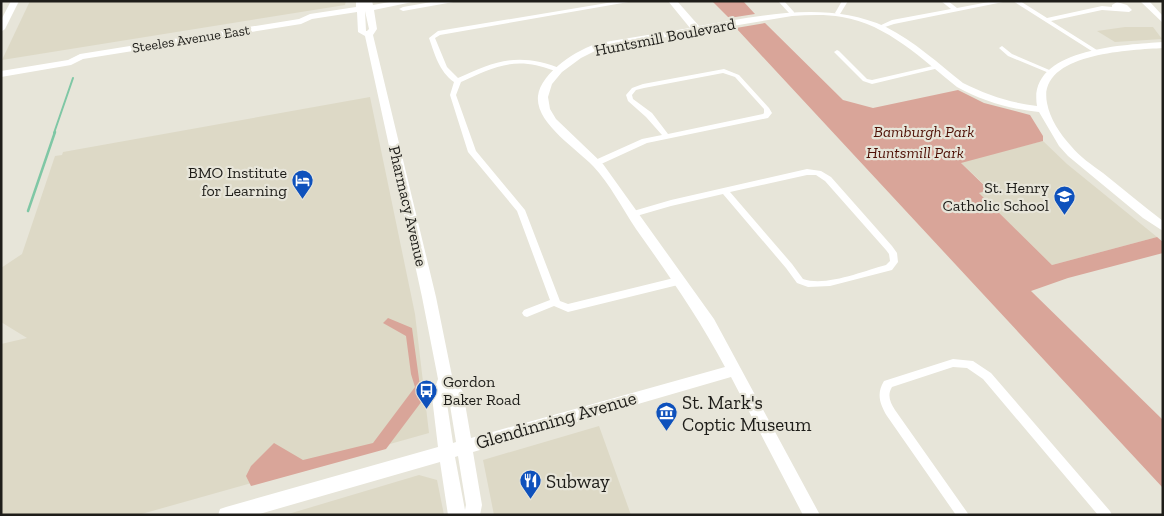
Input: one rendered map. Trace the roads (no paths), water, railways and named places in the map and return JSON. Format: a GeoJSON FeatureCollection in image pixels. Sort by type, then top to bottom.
{"type":"FeatureCollection","features":[{"type":"Feature","properties":{"kind":"street"},"geometry":{"type":"LineString","coordinates":[[1,29],[15,1]]}},
{"type":"Feature","properties":{"kind":"street","name":"Steeles Avenue East"},"geometry":{"type":"LineString","coordinates":[[1,74],[71,62],[80,58],[301,21],[310,23],[364,8],[413,1]]}},
{"type":"Feature","properties":{"kind":"street","name":"Steeles Avenue East"},"geometry":{"type":"LineString","coordinates":[[364,8],[455,1]]}},
{"type":"Feature","properties":{"kind":"street"},"geometry":{"type":"LineString","coordinates":[[458,80],[446,74],[441,66],[432,38],[435,35],[442,32],[631,1]]}},
{"type":"Feature","properties":{"kind":"street"},"geometry":{"type":"LineString","coordinates":[[672,1],[697,30]]}},
{"type":"Feature","properties":{"kind":"street"},"geometry":{"type":"LineString","coordinates":[[781,1],[792,13]]}},
{"type":"Feature","properties":{"kind":"street"},"geometry":{"type":"LineString","coordinates":[[838,13],[845,1]]}},
{"type":"Feature","properties":{"kind":"street"},"geometry":{"type":"LineString","coordinates":[[944,1],[956,10]]}},
{"type":"Feature","properties":{"kind":"street"},"geometry":{"type":"LineString","coordinates":[[882,26],[892,22],[1005,1]]}},
{"type":"Feature","properties":{"kind":"street"},"geometry":{"type":"LineString","coordinates":[[1016,1],[1098,53]]}},
{"type":"Feature","properties":{"kind":"street"},"geometry":{"type":"LineString","coordinates":[[1144,1],[1163,22]]}},
{"type":"Feature","properties":{"kind":"street","name":"Pharmacy Avenue"},"geometry":{"type":"LineString","coordinates":[[364,8],[362,32],[369,35],[429,297],[444,379],[439,397],[455,511],[458,515]]}},
{"type":"Feature","properties":{"kind":"street"},"geometry":{"type":"LineString","coordinates":[[1046,20],[1096,8],[1115,8]]}},
{"type":"Feature","properties":{"kind":"street","name":"Huntsmill Boulevard"},"geometry":{"type":"LineString","coordinates":[[812,515],[709,323],[634,214],[596,163],[552,123],[544,108],[544,90],[552,76],[559,70],[593,48],[792,13],[838,13],[882,26],[960,85],[986,98],[1013,106],[1043,110]]}},
{"type":"Feature","properties":{"kind":"street"},"geometry":{"type":"LineString","coordinates":[[1163,45],[1116,48],[1067,61],[1051,72],[1040,89],[1040,100],[1043,110],[1054,133],[1064,146],[1163,227]]}},
{"type":"Feature","properties":{"kind":"street"},"geometry":{"type":"LineString","coordinates":[[1002,48],[1010,55],[1051,72]]}},
{"type":"Feature","properties":{"kind":"street"},"geometry":{"type":"LineString","coordinates":[[837,52],[865,80],[872,82],[937,68]]}},
{"type":"Feature","properties":{"kind":"street","name":"Steeles Avenue East"},"geometry":{"type":"LineString","coordinates":[[1,66],[71,55],[80,58]]}},
{"type":"Feature","properties":{"kind":"street"},"geometry":{"type":"LineString","coordinates":[[559,70],[535,62],[518,60],[498,63],[458,80],[453,95],[472,152],[521,210],[558,306],[568,308],[678,280]]}},
{"type":"Feature","properties":{"kind":"street"},"geometry":{"type":"LineString","coordinates":[[596,163],[645,141],[667,137],[765,116],[768,113],[767,109],[737,76],[724,71],[652,84],[634,90],[629,95],[630,100],[649,115],[667,137]]}},
{"type":"Feature","properties":{"kind":"street"},"geometry":{"type":"LineString","coordinates":[[634,214],[725,191],[809,171],[818,173],[828,179],[889,248],[894,262],[889,268],[814,286],[806,284],[795,276],[789,266],[725,191]]}},
{"type":"Feature","properties":{"kind":"street"},"geometry":{"type":"LineString","coordinates":[[527,313],[556,302]]}},
{"type":"Feature","properties":{"kind":"street"},"geometry":{"type":"LineString","coordinates":[[963,515],[892,414],[884,398],[883,390],[888,384],[953,364],[969,364],[987,376],[1106,515]]}},
{"type":"Feature","properties":{"kind":"street","name":"Glendinning Avenue"},"geometry":{"type":"LineString","coordinates":[[447,452],[735,370]]}},
{"type":"Feature","properties":{"kind":"street","name":"Pharmacy Avenue"},"geometry":{"type":"LineString","coordinates":[[444,379],[456,392],[474,505],[472,515]]}},
{"type":"Feature","properties":{"kind":"street"},"geometry":{"type":"LineString","coordinates":[[226,515],[447,452]]}},
{"type":"Feature","properties":{"kind":"waterway"},"geometry":{"type":"LineString","coordinates":[[54,133],[73,78]]}},
{"type":"Feature","properties":{"kind":"waterway"},"geometry":{"type":"LineString","coordinates":[[28,211],[55,132]]}},
{"type":"Feature","properties":{"kind":"place","name":"BMO Institute for Learning"},"geometry":{"type":"Point","coordinates":[303,200]}},
{"type":"Feature","properties":{"kind":"place","name":"St. Henry Catholic School"},"geometry":{"type":"Point","coordinates":[1065,215]}},
{"type":"Feature","properties":{"kind":"place","name":"Gordon Baker Road"},"geometry":{"type":"Point","coordinates":[427,409]}},
{"type":"Feature","properties":{"kind":"place","name":"St. Mark's Coptic Museum"},"geometry":{"type":"Point","coordinates":[666,432]}},
{"type":"Feature","properties":{"kind":"place","name":"Subway"},"geometry":{"type":"Point","coordinates":[530,500]}},
{"type":"Feature","properties":{"kind":"park label","name":"Bamburgh Park"},"geometry":{"type":"Point","coordinates":[924,131]}},
{"type":"Feature","properties":{"kind":"park label","name":"Huntsmill Park"},"geometry":{"type":"Point","coordinates":[915,152]}}]}
